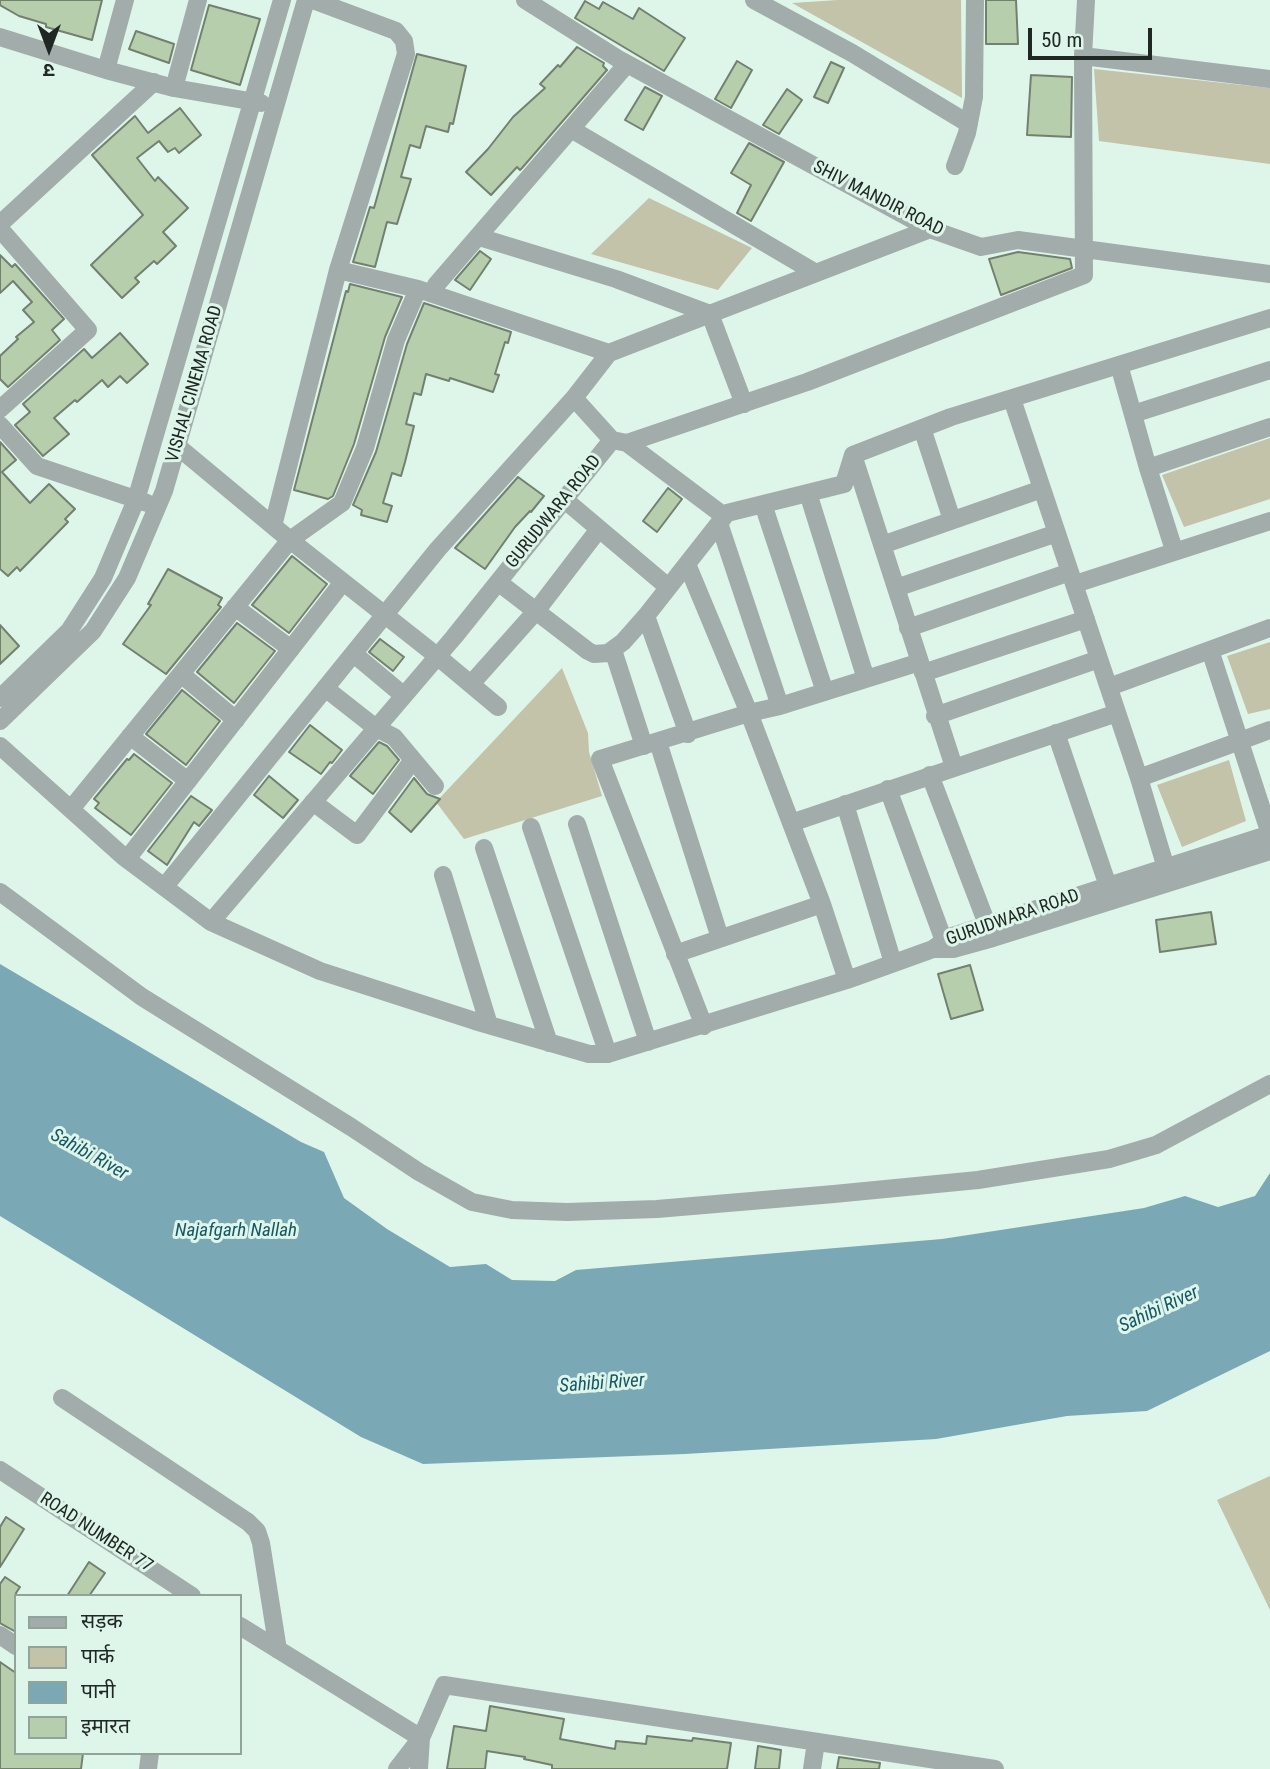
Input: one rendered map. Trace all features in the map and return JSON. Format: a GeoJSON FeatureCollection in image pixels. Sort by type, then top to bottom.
{"type":"FeatureCollection","features":[{"type":"Feature","properties":{"kind":"street"},"geometry":{"type":"LineString","coordinates":[[106,70],[125,0]]}},
{"type":"Feature","properties":{"kind":"street"},"geometry":{"type":"LineString","coordinates":[[174,88],[198,0]]}},
{"type":"Feature","properties":{"kind":"street","name":"VISHAL CINEMA ROAD"},"geometry":{"type":"LineString","coordinates":[[0,698],[69,631],[103,578],[136,499],[282,0]]}},
{"type":"Feature","properties":{"kind":"street","name":"VISHAL CINEMA ROAD"},"geometry":{"type":"LineString","coordinates":[[0,722],[93,631],[127,578],[158,507],[306,0]]}},
{"type":"Feature","properties":{"kind":"street"},"geometry":{"type":"LineString","coordinates":[[273,526],[338,270],[406,54],[404,41],[396,31],[313,0]]}},
{"type":"Feature","properties":{"kind":"street","name":"SHIV MANDIR ROAD"},"geometry":{"type":"LineString","coordinates":[[525,0],[627,64],[930,229],[981,247],[1018,240],[1270,274]]}},
{"type":"Feature","properties":{"kind":"street"},"geometry":{"type":"LineString","coordinates":[[754,0],[852,53],[969,124]]}},
{"type":"Feature","properties":{"kind":"street"},"geometry":{"type":"LineString","coordinates":[[955,166],[969,124],[974,97],[975,0]]}},
{"type":"Feature","properties":{"kind":"street"},"geometry":{"type":"LineString","coordinates":[[619,442],[807,382],[1084,275],[1083,56],[1086,0]]}},
{"type":"Feature","properties":{"kind":"street"},"geometry":{"type":"LineString","coordinates":[[0,37],[174,88],[276,106]]}},
{"type":"Feature","properties":{"kind":"street"},"geometry":{"type":"LineString","coordinates":[[1083,56],[1270,79]]}},
{"type":"Feature","properties":{"kind":"street"},"geometry":{"type":"LineString","coordinates":[[436,285],[627,64]]}},
{"type":"Feature","properties":{"kind":"street"},"geometry":{"type":"LineString","coordinates":[[0,224],[153,82]]}},
{"type":"Feature","properties":{"kind":"street"},"geometry":{"type":"LineString","coordinates":[[571,130],[816,273]]}},
{"type":"Feature","properties":{"kind":"street"},"geometry":{"type":"LineString","coordinates":[[0,229],[88,330],[0,408]]}},
{"type":"Feature","properties":{"kind":"street"},"geometry":{"type":"LineString","coordinates":[[165,886],[438,549],[574,398],[609,353],[930,229]]}},
{"type":"Feature","properties":{"kind":"street"},"geometry":{"type":"LineString","coordinates":[[479,237],[616,279],[710,314],[744,404]]}},
{"type":"Feature","properties":{"kind":"street"},"geometry":{"type":"LineString","coordinates":[[338,270],[418,289],[609,353]]}},
{"type":"Feature","properties":{"kind":"street"},"geometry":{"type":"LineString","coordinates":[[71,809],[290,540],[342,503],[365,448],[396,340],[418,289]]}},
{"type":"Feature","properties":{"kind":"street"},"geometry":{"type":"LineString","coordinates":[[853,454],[922,428],[1270,318]]}},
{"type":"Feature","properties":{"kind":"street"},"geometry":{"type":"LineString","coordinates":[[1119,365],[1147,468],[1174,550]]}},
{"type":"Feature","properties":{"kind":"street"},"geometry":{"type":"LineString","coordinates":[[1133,414],[1270,370]]}},
{"type":"Feature","properties":{"kind":"street"},"geometry":{"type":"LineString","coordinates":[[574,398],[619,442],[722,520],[780,706]]}},
{"type":"Feature","properties":{"kind":"street"},"geometry":{"type":"LineString","coordinates":[[1012,399],[1139,778],[1166,868]]}},
{"type":"Feature","properties":{"kind":"street"},"geometry":{"type":"LineString","coordinates":[[0,425],[37,466],[158,507]]}},
{"type":"Feature","properties":{"kind":"street"},"geometry":{"type":"LineString","coordinates":[[1147,468],[1270,427]]}},
{"type":"Feature","properties":{"kind":"street"},"geometry":{"type":"LineString","coordinates":[[922,428],[952,520]]}},
{"type":"Feature","properties":{"kind":"street","name":"GURUDWARA ROAD"},"geometry":{"type":"LineString","coordinates":[[211,922],[437,656],[565,499],[619,442]]}},
{"type":"Feature","properties":{"kind":"street"},"geometry":{"type":"LineString","coordinates":[[177,446],[498,707]]}},
{"type":"Feature","properties":{"kind":"street"},"geometry":{"type":"LineString","coordinates":[[498,582],[594,654],[608,653],[623,642],[646,616],[727,513],[844,484],[853,454]]}},
{"type":"Feature","properties":{"kind":"street"},"geometry":{"type":"LineString","coordinates":[[853,454],[935,716],[954,767]]}},
{"type":"Feature","properties":{"kind":"street"},"geometry":{"type":"LineString","coordinates":[[882,545],[1042,489]]}},
{"type":"Feature","properties":{"kind":"street"},"geometry":{"type":"LineString","coordinates":[[808,493],[866,679]]}},
{"type":"Feature","properties":{"kind":"street"},"geometry":{"type":"LineString","coordinates":[[565,499],[668,587]]}},
{"type":"Feature","properties":{"kind":"street"},"geometry":{"type":"LineString","coordinates":[[763,504],[825,692]]}},
{"type":"Feature","properties":{"kind":"street"},"geometry":{"type":"LineString","coordinates":[[908,628],[1270,521]]}},
{"type":"Feature","properties":{"kind":"street"},"geometry":{"type":"LineString","coordinates":[[471,684],[537,610],[599,528]]}},
{"type":"Feature","properties":{"kind":"street"},"geometry":{"type":"LineString","coordinates":[[896,588],[1057,533]]}},
{"type":"Feature","properties":{"kind":"street"},"geometry":{"type":"LineString","coordinates":[[687,564],[750,713],[822,904],[847,980]]}},
{"type":"Feature","properties":{"kind":"street"},"geometry":{"type":"LineString","coordinates":[[127,859],[343,582]]}},
{"type":"Feature","properties":{"kind":"street"},"geometry":{"type":"LineString","coordinates":[[235,607],[291,649]]}},
{"type":"Feature","properties":{"kind":"street"},"geometry":{"type":"LineString","coordinates":[[646,616],[688,734]]}},
{"type":"Feature","properties":{"kind":"street"},"geometry":{"type":"LineString","coordinates":[[704,1026],[600,759],[866,679],[921,668],[1086,619]]}},
{"type":"Feature","properties":{"kind":"street"},"geometry":{"type":"LineString","coordinates":[[1109,687],[1270,628]]}},
{"type":"Feature","properties":{"kind":"street"},"geometry":{"type":"LineString","coordinates":[[613,650],[651,744],[720,938]]}},
{"type":"Feature","properties":{"kind":"street"},"geometry":{"type":"LineString","coordinates":[[1210,650],[1240,741],[1261,777],[1270,834]]}},
{"type":"Feature","properties":{"kind":"street"},"geometry":{"type":"LineString","coordinates":[[354,654],[403,695]]}},
{"type":"Feature","properties":{"kind":"street"},"geometry":{"type":"LineString","coordinates":[[935,716],[1099,659]]}},
{"type":"Feature","properties":{"kind":"street"},"geometry":{"type":"LineString","coordinates":[[181,674],[236,720]]}},
{"type":"Feature","properties":{"kind":"street"},"geometry":{"type":"LineString","coordinates":[[325,688],[376,728],[394,737],[435,786]]}},
{"type":"Feature","properties":{"kind":"street"},"geometry":{"type":"LineString","coordinates":[[791,823],[1117,713]]}},
{"type":"Feature","properties":{"kind":"street"},"geometry":{"type":"LineString","coordinates":[[1139,778],[1270,730]]}},
{"type":"Feature","properties":{"kind":"street"},"geometry":{"type":"LineString","coordinates":[[1056,733],[1108,886]]}},
{"type":"Feature","properties":{"kind":"street"},"geometry":{"type":"LineString","coordinates":[[130,736],[188,781]]}},
{"type":"Feature","properties":{"kind":"street"},"geometry":{"type":"LineString","coordinates":[[0,746],[127,859],[211,922],[320,971],[589,1054],[608,1054],[704,1026],[847,980],[938,945],[888,789]]}},
{"type":"Feature","properties":{"kind":"street"},"geometry":{"type":"LineString","coordinates":[[313,802],[357,835],[412,760]]}},
{"type":"Feature","properties":{"kind":"street"},"geometry":{"type":"LineString","coordinates":[[930,775],[987,924]]}},
{"type":"Feature","properties":{"kind":"street"},"geometry":{"type":"LineString","coordinates":[[845,804],[893,963]]}},
{"type":"Feature","properties":{"kind":"street"},"geometry":{"type":"LineString","coordinates":[[577,824],[648,1042]]}},
{"type":"Feature","properties":{"kind":"street"},"geometry":{"type":"LineString","coordinates":[[531,827],[608,1054]]}},
{"type":"Feature","properties":{"kind":"street","name":"GURUDWARA ROAD"},"geometry":{"type":"LineString","coordinates":[[938,945],[987,924],[1270,834]]}},
{"type":"Feature","properties":{"kind":"street"},"geometry":{"type":"LineString","coordinates":[[484,848],[549,1043]]}},
{"type":"Feature","properties":{"kind":"street","name":"GURUDWARA ROAD"},"geometry":{"type":"LineString","coordinates":[[938,945],[953,949],[979,942],[1270,851]]}},
{"type":"Feature","properties":{"kind":"street"},"geometry":{"type":"LineString","coordinates":[[443,875],[489,1025]]}},
{"type":"Feature","properties":{"kind":"street"},"geometry":{"type":"LineString","coordinates":[[0,892],[142,997],[419,1172],[472,1202],[512,1210],[566,1212],[657,1209],[835,1195],[978,1180],[1109,1159],[1156,1145],[1270,1084]]}},
{"type":"Feature","properties":{"kind":"street"},"geometry":{"type":"LineString","coordinates":[[675,954],[822,904]]}},
{"type":"Feature","properties":{"kind":"street"},"geometry":{"type":"LineString","coordinates":[[62,1398],[248,1522],[257,1531],[278,1650]]}},
{"type":"Feature","properties":{"kind":"street","name":"ROAD NUMBER 77"},"geometry":{"type":"LineString","coordinates":[[0,1470],[189,1594]]}},
{"type":"Feature","properties":{"kind":"street"},"geometry":{"type":"LineString","coordinates":[[242,1627],[421,1738]]}},
{"type":"Feature","properties":{"kind":"street"},"geometry":{"type":"LineString","coordinates":[[397,1769],[421,1738],[444,1685],[816,1742],[953,1766],[995,1769]]}},
{"type":"Feature","properties":{"kind":"street"},"geometry":{"type":"LineString","coordinates":[[419,1769],[421,1738]]}},
{"type":"Feature","properties":{"kind":"street"},"geometry":{"type":"LineString","coordinates":[[812,1769],[816,1742]]}},
{"type":"Feature","properties":{"kind":"green space"},"geometry":{"type":"Polygon","coordinates":[[[838,0],[961,0],[962,98],[792,3],[838,0]]]}},
{"type":"Feature","properties":{"kind":"green space"},"geometry":{"type":"Polygon","coordinates":[[[1094,69],[1270,88],[1270,164],[1099,141],[1094,69]]]}},
{"type":"Feature","properties":{"kind":"green space"},"geometry":{"type":"Polygon","coordinates":[[[649,198],[752,248],[718,290],[591,254],[649,198]]]}},
{"type":"Feature","properties":{"kind":"green space"},"geometry":{"type":"Polygon","coordinates":[[[1270,438],[1270,499],[1184,527],[1162,475],[1270,438]]]}},
{"type":"Feature","properties":{"kind":"green space"},"geometry":{"type":"Polygon","coordinates":[[[1270,642],[1270,709],[1248,714],[1227,656],[1270,642]]]}},
{"type":"Feature","properties":{"kind":"green space"},"geometry":{"type":"Polygon","coordinates":[[[562,668],[588,733],[589,752],[602,796],[464,839],[436,802],[562,668]]]}},
{"type":"Feature","properties":{"kind":"green space"},"geometry":{"type":"Polygon","coordinates":[[[1229,760],[1246,821],[1182,847],[1157,785],[1229,760]]]}},
{"type":"Feature","properties":{"kind":"green space"},"geometry":{"type":"Polygon","coordinates":[[[1270,1476],[1270,1610],[1217,1500],[1270,1476]]]}},
{"type":"Feature","properties":{"kind":"water","name":"Najafgarh Nallah"},"geometry":{"type":"Polygon","coordinates":[[[0,964],[301,1142],[324,1152],[344,1198],[387,1229],[450,1267],[486,1264],[512,1280],[555,1281],[576,1270],[942,1239],[1144,1208],[1185,1196],[1218,1207],[1255,1196],[1270,1173],[1270,1351],[1147,1411],[1067,1416],[936,1439],[685,1454],[423,1464],[361,1437],[0,1216],[0,964]]]}},
{"type":"Feature","properties":{"kind":"building"},"geometry":{"type":"Polygon","coordinates":[[[0,0],[102,0],[92,40],[19,16],[0,5],[0,0]]]}},
{"type":"Feature","properties":{"kind":"building"},"geometry":{"type":"Polygon","coordinates":[[[986,0],[1016,0],[1018,44],[986,44],[986,0]]]}},
{"type":"Feature","properties":{"kind":"building"},"geometry":{"type":"Polygon","coordinates":[[[585,1],[599,9],[603,2],[633,19],[639,8],[685,38],[664,71],[575,18],[585,1]]]}},
{"type":"Feature","properties":{"kind":"building"},"geometry":{"type":"Polygon","coordinates":[[[209,5],[260,19],[240,85],[191,70],[209,5]]]}},
{"type":"Feature","properties":{"kind":"building"},"geometry":{"type":"Polygon","coordinates":[[[136,31],[174,44],[169,63],[129,49],[136,31]]]}},
{"type":"Feature","properties":{"kind":"building"},"geometry":{"type":"Polygon","coordinates":[[[577,47],[604,63],[603,66],[607,70],[522,168],[520,170],[517,167],[491,195],[466,172],[513,117],[545,88],[540,84],[558,65],[560,67],[577,47]]]}},
{"type":"Feature","properties":{"kind":"building"},"geometry":{"type":"Polygon","coordinates":[[[417,54],[466,66],[453,124],[450,123],[448,132],[426,126],[420,148],[410,145],[401,177],[411,179],[397,224],[387,222],[375,267],[353,262],[370,207],[374,208],[417,54]]]}},
{"type":"Feature","properties":{"kind":"building"},"geometry":{"type":"Polygon","coordinates":[[[737,61],[752,70],[731,108],[715,99],[737,61]]]}},
{"type":"Feature","properties":{"kind":"building"},"geometry":{"type":"Polygon","coordinates":[[[831,62],[844,68],[828,103],[814,97],[831,62]]]}},
{"type":"Feature","properties":{"kind":"building"},"geometry":{"type":"Polygon","coordinates":[[[1031,75],[1072,77],[1071,137],[1027,135],[1031,75]]]}},
{"type":"Feature","properties":{"kind":"building"},"geometry":{"type":"Polygon","coordinates":[[[645,87],[662,96],[643,130],[625,120],[645,87]]]}},
{"type":"Feature","properties":{"kind":"building"},"geometry":{"type":"Polygon","coordinates":[[[787,89],[802,100],[779,134],[763,125],[787,89]]]}},
{"type":"Feature","properties":{"kind":"building"},"geometry":{"type":"Polygon","coordinates":[[[180,108],[201,135],[179,153],[175,148],[168,152],[159,141],[137,158],[155,181],[158,177],[188,208],[163,232],[176,246],[157,264],[154,261],[135,278],[139,282],[122,298],[91,265],[143,215],[92,155],[135,116],[148,133],[180,108]]]}},
{"type":"Feature","properties":{"kind":"building"},"geometry":{"type":"Polygon","coordinates":[[[749,143],[784,162],[751,221],[737,213],[751,185],[731,173],[749,143]]]}},
{"type":"Feature","properties":{"kind":"building"},"geometry":{"type":"Polygon","coordinates":[[[480,251],[491,259],[470,290],[455,280],[480,251]]]}},
{"type":"Feature","properties":{"kind":"building"},"geometry":{"type":"Polygon","coordinates":[[[1018,252],[1070,259],[1072,268],[1001,295],[989,259],[1018,252]]]}},
{"type":"Feature","properties":{"kind":"building"},"geometry":{"type":"Polygon","coordinates":[[[0,255],[12,267],[15,264],[64,319],[52,330],[60,340],[8,387],[0,379],[0,356],[18,339],[16,337],[34,322],[23,310],[32,302],[13,281],[0,293],[0,255]]]}},
{"type":"Feature","properties":{"kind":"building"},"geometry":{"type":"Polygon","coordinates":[[[350,284],[402,297],[385,337],[354,444],[333,496],[328,499],[294,490],[350,284]]]}},
{"type":"Feature","properties":{"kind":"building"},"geometry":{"type":"Polygon","coordinates":[[[424,303],[511,332],[495,374],[499,375],[493,392],[450,378],[449,381],[426,374],[421,395],[414,393],[406,424],[414,426],[401,476],[392,473],[383,503],[392,506],[387,522],[361,515],[362,510],[353,505],[376,452],[407,344],[424,303]]]}},
{"type":"Feature","properties":{"kind":"building"},"geometry":{"type":"Polygon","coordinates":[[[120,333],[148,364],[127,383],[120,376],[108,387],[102,380],[54,418],[69,434],[43,456],[15,425],[30,412],[23,404],[84,349],[92,358],[120,333]]]}},
{"type":"Feature","properties":{"kind":"building"},"geometry":{"type":"Polygon","coordinates":[[[0,442],[16,460],[2,472],[30,503],[49,484],[75,509],[65,519],[68,522],[20,571],[17,567],[8,576],[0,569],[0,442]]]}},
{"type":"Feature","properties":{"kind":"building"},"geometry":{"type":"Polygon","coordinates":[[[518,477],[544,496],[515,527],[485,569],[455,548],[518,477]]]}},
{"type":"Feature","properties":{"kind":"building"},"geometry":{"type":"Polygon","coordinates":[[[668,488],[682,499],[657,532],[643,521],[668,488]]]}},
{"type":"Feature","properties":{"kind":"building"},"geometry":{"type":"Polygon","coordinates":[[[292,556],[327,584],[289,633],[252,605],[292,556]]]}},
{"type":"Feature","properties":{"kind":"building"},"geometry":{"type":"Polygon","coordinates":[[[168,569],[222,598],[218,605],[221,607],[166,674],[123,644],[151,605],[148,604],[168,569]]]}},
{"type":"Feature","properties":{"kind":"building"},"geometry":{"type":"Polygon","coordinates":[[[237,623],[275,651],[234,703],[197,672],[237,623]]]}},
{"type":"Feature","properties":{"kind":"building"},"geometry":{"type":"Polygon","coordinates":[[[0,625],[19,646],[0,664],[0,625]]]}},
{"type":"Feature","properties":{"kind":"building"},"geometry":{"type":"Polygon","coordinates":[[[380,639],[404,657],[393,671],[369,652],[380,639]]]}},
{"type":"Feature","properties":{"kind":"building"},"geometry":{"type":"Polygon","coordinates":[[[182,690],[220,721],[186,765],[146,734],[182,690]]]}},
{"type":"Feature","properties":{"kind":"building"},"geometry":{"type":"Polygon","coordinates":[[[310,725],[342,750],[321,774],[289,752],[310,725]]]}},
{"type":"Feature","properties":{"kind":"building"},"geometry":{"type":"Polygon","coordinates":[[[379,742],[387,746],[399,760],[373,794],[350,776],[379,742]]]}},
{"type":"Feature","properties":{"kind":"building"},"geometry":{"type":"Polygon","coordinates":[[[134,754],[172,783],[131,835],[95,808],[99,803],[94,799],[134,754]]]}},
{"type":"Feature","properties":{"kind":"building"},"geometry":{"type":"Polygon","coordinates":[[[269,776],[298,800],[283,818],[254,795],[269,776]]]}},
{"type":"Feature","properties":{"kind":"building"},"geometry":{"type":"Polygon","coordinates":[[[414,778],[427,794],[440,799],[411,832],[389,812],[414,778]]]}},
{"type":"Feature","properties":{"kind":"building"},"geometry":{"type":"Polygon","coordinates":[[[191,796],[212,810],[199,826],[194,822],[167,865],[148,851],[191,796]]]}},
{"type":"Feature","properties":{"kind":"building"},"geometry":{"type":"Polygon","coordinates":[[[1211,912],[1216,944],[1160,952],[1156,920],[1211,912]]]}},
{"type":"Feature","properties":{"kind":"building"},"geometry":{"type":"Polygon","coordinates":[[[970,965],[983,1010],[951,1019],[938,974],[970,965]]]}},
{"type":"Feature","properties":{"kind":"building"},"geometry":{"type":"Polygon","coordinates":[[[6,1517],[24,1529],[0,1567],[0,1527],[6,1517]]]}},
{"type":"Feature","properties":{"kind":"building"},"geometry":{"type":"Polygon","coordinates":[[[89,1562],[105,1573],[90,1594],[68,1594],[89,1562]]]}},
{"type":"Feature","properties":{"kind":"building"},"geometry":{"type":"Polygon","coordinates":[[[5,1577],[20,1587],[14,1594],[14,1631],[0,1623],[0,1584],[5,1577]]]}},
{"type":"Feature","properties":{"kind":"building"},"geometry":{"type":"Polygon","coordinates":[[[0,1662],[14,1672],[14,1755],[83,1755],[81,1769],[0,1769],[0,1662]]]}},
{"type":"Feature","properties":{"kind":"building"},"geometry":{"type":"Polygon","coordinates":[[[490,1706],[564,1719],[560,1739],[615,1749],[616,1741],[646,1744],[647,1736],[731,1743],[727,1769],[552,1769],[552,1765],[524,1759],[525,1757],[487,1751],[485,1769],[447,1769],[454,1726],[486,1731],[490,1706]]]}},
{"type":"Feature","properties":{"kind":"building"},"geometry":{"type":"Polygon","coordinates":[[[758,1746],[781,1750],[779,1769],[755,1769],[758,1746]]]}},
{"type":"Feature","properties":{"kind":"building"},"geometry":{"type":"Polygon","coordinates":[[[839,1757],[880,1763],[879,1769],[837,1769],[839,1757]]]}},
{"type":"Feature","properties":{"kind":"water label","name":"Sahibi River"},"geometry":{"type":"Point","coordinates":[89,1155]}},
{"type":"Feature","properties":{"kind":"water label","name":"Sahibi River"},"geometry":{"type":"Point","coordinates":[1159,1310]}},
{"type":"Feature","properties":{"kind":"water label","name":"Sahibi River"},"geometry":{"type":"Point","coordinates":[602,1384]}}]}
